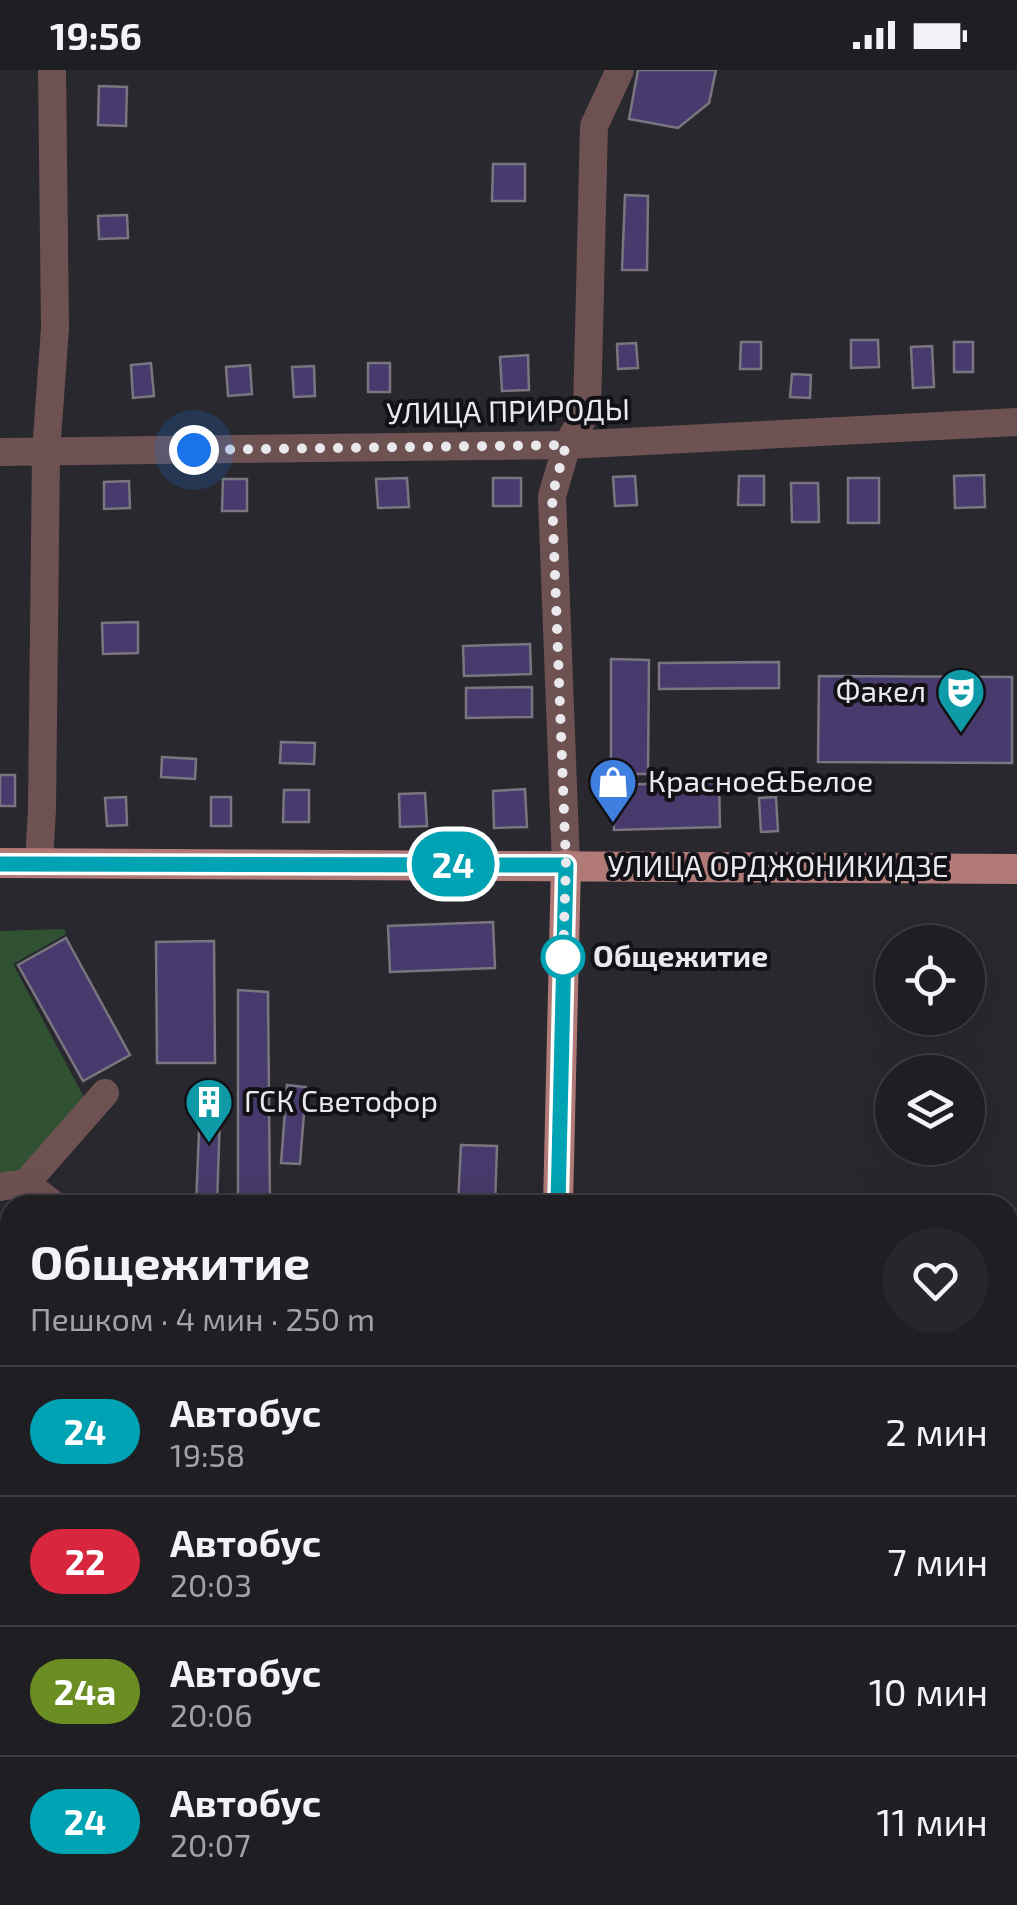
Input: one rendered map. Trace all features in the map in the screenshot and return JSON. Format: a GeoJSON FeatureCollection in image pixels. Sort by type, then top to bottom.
{"type":"FeatureCollection","features":[{"type":"Feature","properties":{"kind":"main road","name":"УЛИЦА ОРДЖОНИКИДЗЕ"},"geometry":{"type":"LineString","coordinates":[[0,864],[1017,869]]}},
{"type":"Feature","properties":{"kind":"main road"},"geometry":{"type":"LineString","coordinates":[[558,1195],[566,865]]}},
{"type":"Feature","properties":{"kind":"street"},"geometry":{"type":"LineString","coordinates":[[38,863],[46,452],[55,328],[52,70]]}},
{"type":"Feature","properties":{"kind":"street"},"geometry":{"type":"LineString","coordinates":[[566,865],[552,496],[566,445],[586,411],[594,126],[620,70]]}},
{"type":"Feature","properties":{"kind":"street","name":"УЛИЦА ПРИРОДЫ"},"geometry":{"type":"LineString","coordinates":[[0,452],[566,445],[1017,422]]}},
{"type":"Feature","properties":{"kind":"street"},"geometry":{"type":"LineString","coordinates":[[13,1185],[105,1093]]}},
{"type":"Feature","properties":{"kind":"green space"},"geometry":{"type":"Polygon","coordinates":[[[64,929],[66,934],[13,964],[85,1099],[28,1168],[0,1177],[0,931],[64,929]]]}},
{"type":"Feature","properties":{"kind":"building"},"geometry":{"type":"Polygon","coordinates":[[[638,70],[716,70],[709,103],[678,128],[629,119],[638,70]]]}},
{"type":"Feature","properties":{"kind":"building"},"geometry":{"type":"Polygon","coordinates":[[[99,86],[127,87],[126,126],[98,125],[99,86]]]}},
{"type":"Feature","properties":{"kind":"building"},"geometry":{"type":"Polygon","coordinates":[[[493,164],[525,164],[525,201],[492,201],[493,164]]]}},
{"type":"Feature","properties":{"kind":"building"},"geometry":{"type":"Polygon","coordinates":[[[625,195],[648,196],[647,270],[622,270],[625,195]]]}},
{"type":"Feature","properties":{"kind":"building"},"geometry":{"type":"Polygon","coordinates":[[[127,215],[128,238],[99,239],[98,216],[127,215]]]}},
{"type":"Feature","properties":{"kind":"building"},"geometry":{"type":"Polygon","coordinates":[[[851,340],[878,340],[879,367],[851,368],[851,340]]]}},
{"type":"Feature","properties":{"kind":"building"},"geometry":{"type":"Polygon","coordinates":[[[741,342],[761,342],[761,369],[740,369],[741,342]]]}},
{"type":"Feature","properties":{"kind":"building"},"geometry":{"type":"Polygon","coordinates":[[[954,342],[973,342],[973,372],[954,372],[954,342]]]}},
{"type":"Feature","properties":{"kind":"building"},"geometry":{"type":"Polygon","coordinates":[[[636,343],[638,368],[618,369],[617,344],[636,343]]]}},
{"type":"Feature","properties":{"kind":"building"},"geometry":{"type":"Polygon","coordinates":[[[932,346],[934,387],[913,388],[911,347],[932,346]]]}},
{"type":"Feature","properties":{"kind":"building"},"geometry":{"type":"Polygon","coordinates":[[[528,355],[529,390],[502,391],[500,357],[528,355]]]}},
{"type":"Feature","properties":{"kind":"building"},"geometry":{"type":"Polygon","coordinates":[[[151,363],[154,396],[133,398],[131,365],[151,363]]]}},
{"type":"Feature","properties":{"kind":"building"},"geometry":{"type":"Polygon","coordinates":[[[368,363],[390,363],[390,392],[368,392],[368,363]]]}},
{"type":"Feature","properties":{"kind":"building"},"geometry":{"type":"Polygon","coordinates":[[[250,365],[252,394],[228,396],[226,367],[250,365]]]}},
{"type":"Feature","properties":{"kind":"building"},"geometry":{"type":"Polygon","coordinates":[[[314,366],[315,396],[294,397],[292,367],[314,366]]]}},
{"type":"Feature","properties":{"kind":"building"},"geometry":{"type":"Polygon","coordinates":[[[792,374],[811,375],[810,398],[790,397],[792,374]]]}},
{"type":"Feature","properties":{"kind":"building"},"geometry":{"type":"Polygon","coordinates":[[[984,475],[985,507],[955,508],[954,476],[984,475]]]}},
{"type":"Feature","properties":{"kind":"building"},"geometry":{"type":"Polygon","coordinates":[[[635,476],[637,505],[615,506],[613,477],[635,476]]]}},
{"type":"Feature","properties":{"kind":"building"},"geometry":{"type":"Polygon","coordinates":[[[739,476],[764,476],[764,505],[738,505],[739,476]]]}},
{"type":"Feature","properties":{"kind":"building"},"geometry":{"type":"Polygon","coordinates":[[[407,478],[409,507],[378,508],[376,479],[407,478]]]}},
{"type":"Feature","properties":{"kind":"building"},"geometry":{"type":"Polygon","coordinates":[[[493,478],[521,478],[521,506],[493,506],[493,478]]]}},
{"type":"Feature","properties":{"kind":"building"},"geometry":{"type":"Polygon","coordinates":[[[848,478],[879,478],[879,523],[848,523],[848,478]]]}},
{"type":"Feature","properties":{"kind":"building"},"geometry":{"type":"Polygon","coordinates":[[[223,479],[247,479],[247,511],[222,511],[223,479]]]}},
{"type":"Feature","properties":{"kind":"building"},"geometry":{"type":"Polygon","coordinates":[[[129,481],[130,508],[104,509],[104,482],[129,481]]]}},
{"type":"Feature","properties":{"kind":"building"},"geometry":{"type":"Polygon","coordinates":[[[791,483],[818,483],[819,522],[792,522],[791,483]]]}},
{"type":"Feature","properties":{"kind":"building"},"geometry":{"type":"Polygon","coordinates":[[[138,622],[138,653],[103,654],[102,623],[138,622]]]}},
{"type":"Feature","properties":{"kind":"building"},"geometry":{"type":"Polygon","coordinates":[[[530,644],[531,674],[464,676],[463,646],[530,644]]]}},
{"type":"Feature","properties":{"kind":"building"},"geometry":{"type":"Polygon","coordinates":[[[611,659],[649,660],[648,774],[611,774],[611,659]]]}},
{"type":"Feature","properties":{"kind":"building"},"geometry":{"type":"Polygon","coordinates":[[[779,662],[779,688],[659,689],[659,663],[779,662]]]}},
{"type":"Feature","properties":{"kind":"building"},"geometry":{"type":"Polygon","coordinates":[[[819,676],[1012,677],[1012,763],[818,762],[819,676]]]}},
{"type":"Feature","properties":{"kind":"building"},"geometry":{"type":"Polygon","coordinates":[[[532,687],[532,717],[466,718],[466,688],[532,687]]]}},
{"type":"Feature","properties":{"kind":"building"},"geometry":{"type":"Polygon","coordinates":[[[281,742],[315,743],[314,764],[280,763],[281,742]]]}},
{"type":"Feature","properties":{"kind":"building"},"geometry":{"type":"Polygon","coordinates":[[[162,757],[196,759],[195,779],[161,777],[162,757]]]}},
{"type":"Feature","properties":{"kind":"building"},"geometry":{"type":"Polygon","coordinates":[[[0,775],[15,775],[15,806],[0,806],[0,775]]]}},
{"type":"Feature","properties":{"kind":"building"},"geometry":{"type":"Polygon","coordinates":[[[719,782],[720,827],[614,830],[612,785],[719,782]]]}},
{"type":"Feature","properties":{"kind":"building"},"geometry":{"type":"Polygon","coordinates":[[[525,789],[527,827],[494,828],[493,791],[525,789]]]}},
{"type":"Feature","properties":{"kind":"building"},"geometry":{"type":"Polygon","coordinates":[[[284,790],[309,790],[309,822],[283,822],[284,790]]]}},
{"type":"Feature","properties":{"kind":"building"},"geometry":{"type":"Polygon","coordinates":[[[425,793],[427,826],[400,827],[399,794],[425,793]]]}},
{"type":"Feature","properties":{"kind":"building"},"geometry":{"type":"Polygon","coordinates":[[[126,797],[127,825],[107,826],[105,798],[126,797]]]}},
{"type":"Feature","properties":{"kind":"building"},"geometry":{"type":"Polygon","coordinates":[[[211,797],[231,797],[231,826],[211,826],[211,797]]]}},
{"type":"Feature","properties":{"kind":"building"},"geometry":{"type":"Polygon","coordinates":[[[776,797],[778,831],[761,832],[759,798],[776,797]]]}},
{"type":"Feature","properties":{"kind":"building"},"geometry":{"type":"Polygon","coordinates":[[[493,922],[495,968],[390,972],[388,926],[493,922]]]}},
{"type":"Feature","properties":{"kind":"building"},"geometry":{"type":"Polygon","coordinates":[[[66,938],[130,1055],[83,1081],[18,965],[66,938]]]}},
{"type":"Feature","properties":{"kind":"building"},"geometry":{"type":"Polygon","coordinates":[[[214,941],[215,1063],[157,1063],[156,942],[214,941]]]}},
{"type":"Feature","properties":{"kind":"building"},"geometry":{"type":"Polygon","coordinates":[[[238,990],[268,992],[270,1195],[238,1195],[238,990]]]}},
{"type":"Feature","properties":{"kind":"building","name":"ГСК Светофор"},"geometry":{"type":"Polygon","coordinates":[[[201,1082],[221,1083],[217,1195],[196,1195],[201,1082]]]}},
{"type":"Feature","properties":{"kind":"building"},"geometry":{"type":"Polygon","coordinates":[[[287,1085],[306,1087],[300,1164],[281,1163],[287,1085]]]}},
{"type":"Feature","properties":{"kind":"building"},"geometry":{"type":"Polygon","coordinates":[[[461,1145],[497,1146],[495,1195],[458,1195],[461,1145]]]}},
{"type":"Feature","properties":{"kind":"bus line","name":"24"},"geometry":{"type":"LineString","coordinates":[[0,864],[566,865],[558,1195]]}},
{"type":"Feature","properties":{"kind":"place","name":"Факел"},"geometry":{"type":"Point","coordinates":[961,734]}},
{"type":"Feature","properties":{"kind":"place","name":"Красное&Белое"},"geometry":{"type":"Point","coordinates":[613,824]}},
{"type":"Feature","properties":{"kind":"place","name":"Общежитие"},"geometry":{"type":"Point","coordinates":[563,957]}},
{"type":"Feature","properties":{"kind":"place","name":"ГСК Светофор"},"geometry":{"type":"Point","coordinates":[209,1144]}},
{"type":"Feature","properties":{"kind":"route"},"geometry":{"type":"LineString","coordinates":[[194,450],[566,445],[552,496],[566,865],[563,957]]}}]}
